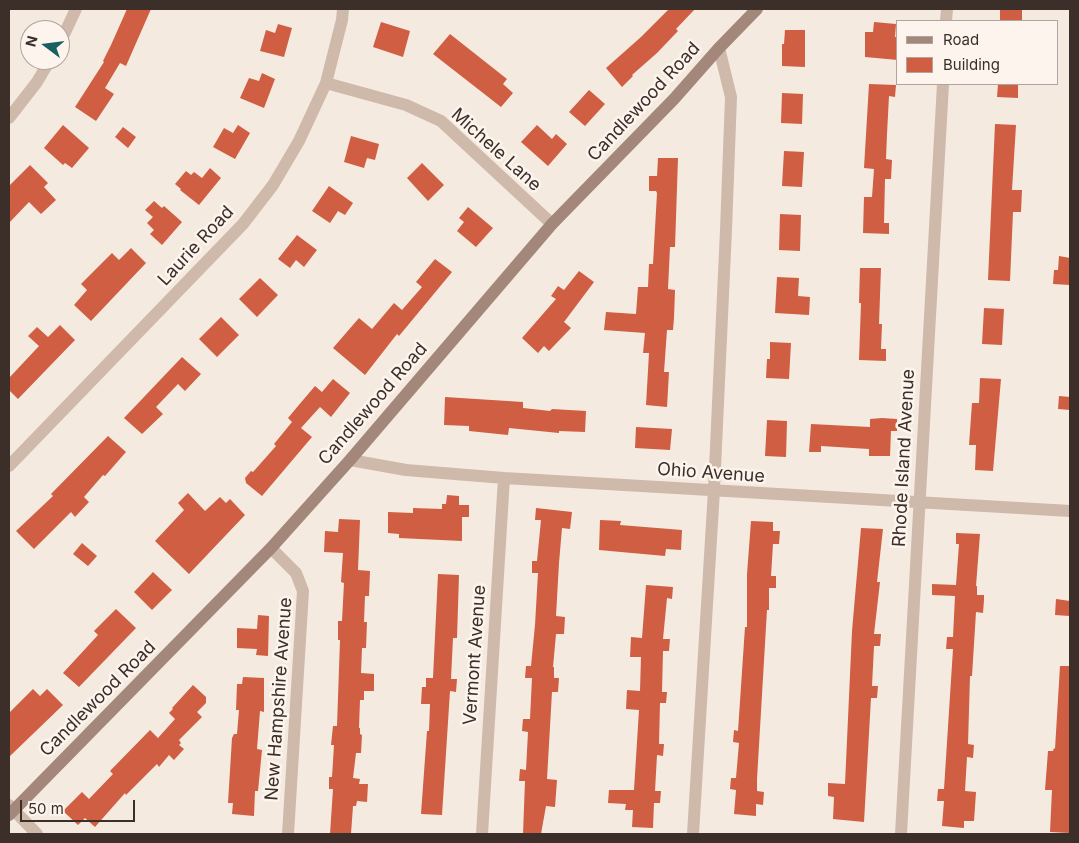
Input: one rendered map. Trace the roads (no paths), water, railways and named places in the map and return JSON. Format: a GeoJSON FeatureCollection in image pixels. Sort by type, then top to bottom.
{"type":"FeatureCollection","features":[{"type":"Feature","properties":{"kind":"street"},"geometry":{"type":"LineString","coordinates":[[70,22],[76,9]]}},
{"type":"Feature","properties":{"kind":"street","name":"Laurie Road"},"geometry":{"type":"LineString","coordinates":[[9,466],[243,224],[273,185],[299,141],[326,83],[343,9]]}},
{"type":"Feature","properties":{"kind":"street","name":"Candlewood Road"},"geometry":{"type":"LineString","coordinates":[[10,810],[271,548],[350,460],[552,224],[674,99],[718,48],[757,9]]}},
{"type":"Feature","properties":{"kind":"street"},"geometry":{"type":"LineString","coordinates":[[693,834],[714,490],[731,97],[718,48]]}},
{"type":"Feature","properties":{"kind":"street"},"geometry":{"type":"LineString","coordinates":[[11,111],[37,82],[44,70]]}},
{"type":"Feature","properties":{"kind":"street","name":"Michele Lane"},"geometry":{"type":"LineString","coordinates":[[326,83],[406,105],[440,121],[552,224]]}},
{"type":"Feature","properties":{"kind":"street","name":"Rhode Island Avenue"},"geometry":{"type":"LineString","coordinates":[[901,834],[943,85]]}},
{"type":"Feature","properties":{"kind":"street","name":"Ohio Avenue"},"geometry":{"type":"LineString","coordinates":[[350,460],[406,470],[504,478],[1070,511]]}},
{"type":"Feature","properties":{"kind":"street","name":"Vermont Avenue"},"geometry":{"type":"LineString","coordinates":[[482,834],[504,478]]}},
{"type":"Feature","properties":{"kind":"street","name":"New Hampshire Avenue"},"geometry":{"type":"LineString","coordinates":[[271,548],[296,573],[303,591],[288,834]]}},
{"type":"Feature","properties":{"kind":"street"},"geometry":{"type":"LineString","coordinates":[[10,810],[37,834]]}}]}
